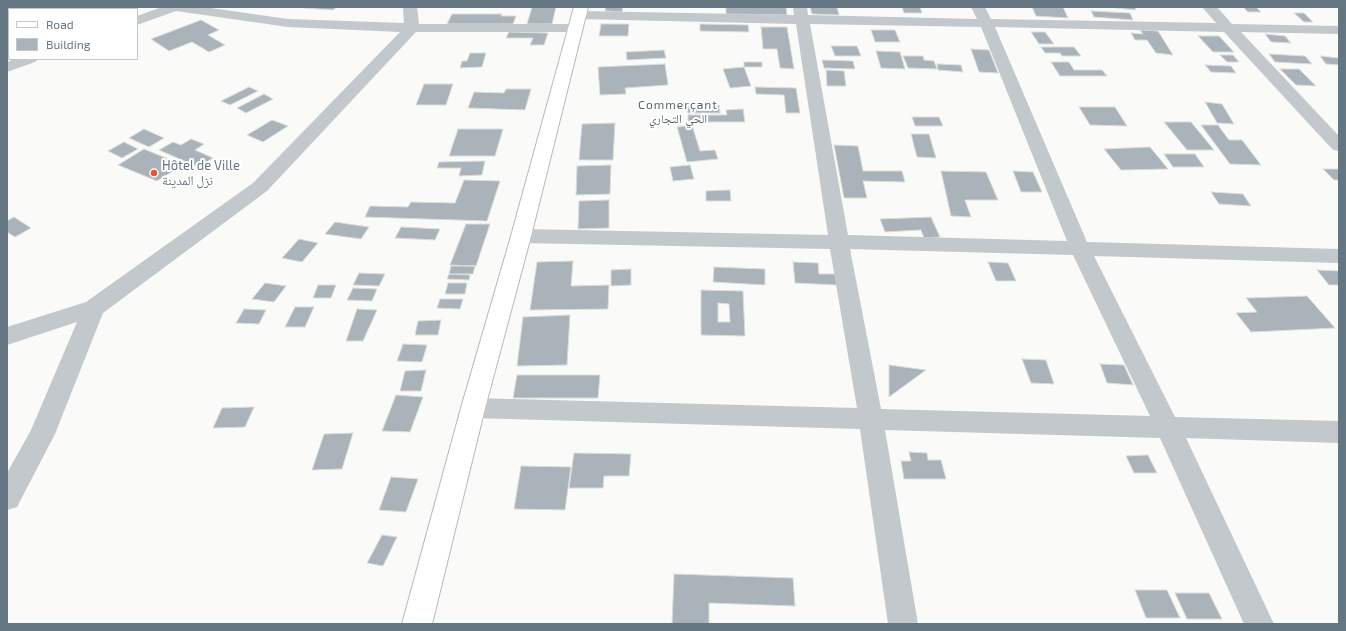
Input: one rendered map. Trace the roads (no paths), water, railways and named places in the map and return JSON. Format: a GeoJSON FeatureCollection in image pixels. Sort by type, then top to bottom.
{"type":"FeatureCollection","features":[{"type":"Feature","properties":{"kind":"main road"},"geometry":{"type":"LineString","coordinates":[[417,624],[473,408],[521,236],[579,17]]}},
{"type":"Feature","properties":{"kind":"street"},"geometry":{"type":"LineString","coordinates":[[7,336],[94,308],[260,187],[412,28],[410,7]]}},
{"type":"Feature","properties":{"kind":"street"},"geometry":{"type":"LineString","coordinates":[[1209,7],[1339,146]]}},
{"type":"Feature","properties":{"kind":"street"},"geometry":{"type":"LineString","coordinates":[[138,21],[176,8],[288,23],[412,28],[579,17],[801,13],[982,15],[1229,28],[1339,30]]}},
{"type":"Feature","properties":{"kind":"street"},"geometry":{"type":"LineString","coordinates":[[801,13],[839,242],[871,419],[903,624]]}},
{"type":"Feature","properties":{"kind":"street"},"geometry":{"type":"LineString","coordinates":[[982,15],[1080,249],[1168,427],[1259,624]]}},
{"type":"Feature","properties":{"kind":"street"},"geometry":{"type":"LineString","coordinates":[[7,67],[27,60]]}},
{"type":"Feature","properties":{"kind":"street"},"geometry":{"type":"LineString","coordinates":[[521,236],[839,242],[1339,256]]}},
{"type":"Feature","properties":{"kind":"street"},"geometry":{"type":"LineString","coordinates":[[7,498],[42,434],[94,308]]}},
{"type":"Feature","properties":{"kind":"street"},"geometry":{"type":"LineString","coordinates":[[473,408],[1339,432]]}},
{"type":"Feature","properties":{"kind":"place","name":"Hôtel de Ville نزل المدينة"},"geometry":{"type":"Point","coordinates":[154,173]}},
{"type":"Feature","properties":{"kind":"district","name":"Commerçant الحي التجاري"},"geometry":{"type":"Point","coordinates":[678,112]}}]}
